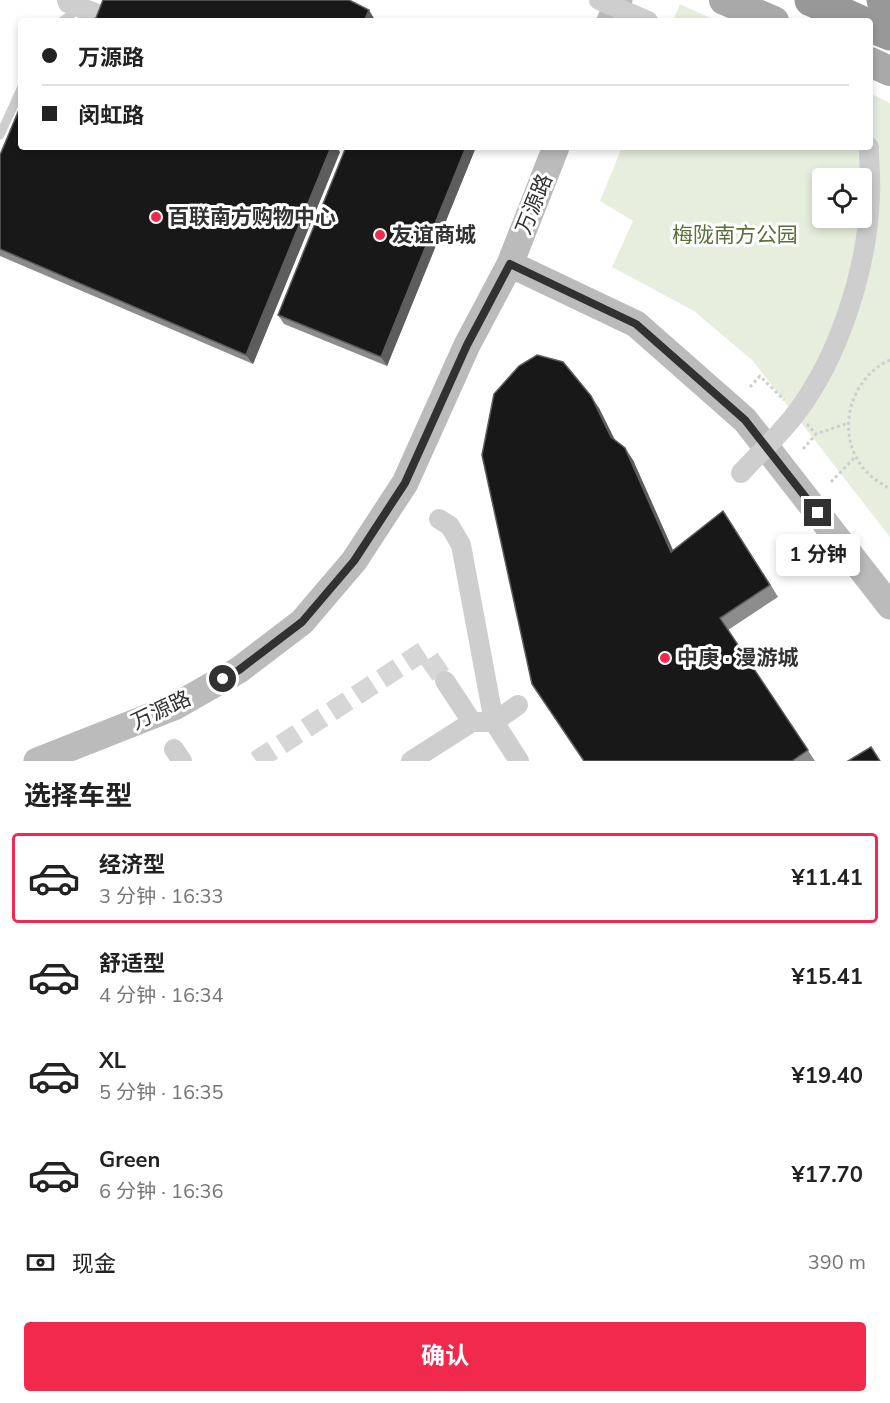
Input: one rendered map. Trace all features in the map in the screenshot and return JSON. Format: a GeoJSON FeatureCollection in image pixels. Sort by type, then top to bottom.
{"type":"FeatureCollection","features":[{"type":"Feature","properties":{"kind":"highway"},"geometry":{"type":"LineString","coordinates":[[811,0],[853,18]]}},
{"type":"Feature","properties":{"kind":"highway"},"geometry":{"type":"LineString","coordinates":[[883,0],[890,3]]}},
{"type":"Feature","properties":{"kind":"highway"},"geometry":{"type":"LineString","coordinates":[[873,27],[890,34]]}},
{"type":"Feature","properties":{"kind":"main road"},"geometry":{"type":"LineString","coordinates":[[611,18],[619,0]]}},
{"type":"Feature","properties":{"kind":"main road"},"geometry":{"type":"LineString","coordinates":[[724,0],[767,18]]}},
{"type":"Feature","properties":{"kind":"main road"},"geometry":{"type":"LineString","coordinates":[[873,63],[890,70]]}},
{"type":"Feature","properties":{"kind":"main road","name":"万源路"},"geometry":{"type":"LineString","coordinates":[[37,761],[174,706],[239,670],[302,622],[354,561],[405,483],[467,345],[510,264],[555,150]]}},
{"type":"Feature","properties":{"kind":"main road"},"geometry":{"type":"LineString","coordinates":[[510,264],[636,324],[745,420],[890,606]]}},
{"type":"Feature","properties":{"kind":"street"},"geometry":{"type":"LineString","coordinates":[[67,0],[68,3],[106,17]]}},
{"type":"Feature","properties":{"kind":"street"},"geometry":{"type":"LineString","coordinates":[[599,0],[641,18]]}},
{"type":"Feature","properties":{"kind":"street"},"geometry":{"type":"LineString","coordinates":[[846,0],[849,18]]}},
{"type":"Feature","properties":{"kind":"street"},"geometry":{"type":"LineString","coordinates":[[741,472],[797,413],[828,364],[846,315],[861,259],[870,198],[869,150]]}},
{"type":"Feature","properties":{"kind":"street"},"geometry":{"type":"LineString","coordinates":[[439,519],[450,526],[461,546],[494,722],[519,761]]}},
{"type":"Feature","properties":{"kind":"street"},"geometry":{"type":"LineString","coordinates":[[445,681],[472,722]]}},
{"type":"Feature","properties":{"kind":"street"},"geometry":{"type":"LineString","coordinates":[[411,761],[472,722],[494,722],[518,705]]}},
{"type":"Feature","properties":{"kind":"lane"},"geometry":{"type":"LineString","coordinates":[[66,18],[70,15],[76,0]]}},
{"type":"Feature","properties":{"kind":"lane"},"geometry":{"type":"LineString","coordinates":[[0,135],[4,115],[18,94]]}},
{"type":"Feature","properties":{"kind":"path"},"geometry":{"type":"LineString","coordinates":[[890,360],[868,374],[855,393],[849,423],[850,440],[856,456],[874,479],[890,489]]}},
{"type":"Feature","properties":{"kind":"path"},"geometry":{"type":"LineString","coordinates":[[750,387],[760,376],[797,413]]}},
{"type":"Feature","properties":{"kind":"path"},"geometry":{"type":"LineString","coordinates":[[803,449],[816,434],[849,423]]}},
{"type":"Feature","properties":{"kind":"path"},"geometry":{"type":"LineString","coordinates":[[831,482],[856,456]]}},
{"type":"Feature","properties":{"kind":"green space"},"geometry":{"type":"Polygon","coordinates":[[[680,4],[710,18],[674,18],[680,4]]]}},
{"type":"Feature","properties":{"kind":"green space","name":"梅陇南方公园"},"geometry":{"type":"Polygon","coordinates":[[[873,94],[890,103],[890,537],[753,361],[694,311],[612,267],[633,221],[600,201],[621,150],[873,150],[873,94]]]}},
{"type":"Feature","properties":{"kind":"building"},"geometry":{"type":"Polygon","coordinates":[[[103,0],[349,0],[369,10],[365,18],[96,18],[103,0]]]}},
{"type":"Feature","properties":{"kind":"building","name":"百联南方购物中心"},"geometry":{"type":"Polygon","coordinates":[[[18,112],[18,150],[330,150],[246,355],[0,249],[0,155],[18,112]]]}},
{"type":"Feature","properties":{"kind":"building","name":"友谊商城"},"geometry":{"type":"Polygon","coordinates":[[[345,150],[465,150],[381,357],[278,315],[345,150]]]}},
{"type":"Feature","properties":{"kind":"building"},"geometry":{"type":"Polygon","coordinates":[[[537,355],[563,362],[591,396],[611,437],[625,448],[671,552],[723,511],[770,585],[720,618],[808,750],[792,761],[584,761],[532,684],[482,455],[494,394],[519,366],[537,355]]]}},
{"type":"Feature","properties":{"kind":"building"},"geometry":{"type":"Polygon","coordinates":[[[871,747],[880,761],[848,761],[871,747]]]}},
{"type":"Feature","properties":{"kind":"tunnel"},"geometry":{"type":"LineString","coordinates":[[256,761],[424,651],[445,681]]}},
{"type":"Feature","properties":{"kind":"place","name":"百联南方购物中心"},"geometry":{"type":"Point","coordinates":[156,217]}},
{"type":"Feature","properties":{"kind":"place","name":"友谊商城"},"geometry":{"type":"Point","coordinates":[380,235]}},
{"type":"Feature","properties":{"kind":"place","name":"中庚 · 漫游城"},"geometry":{"type":"Point","coordinates":[665,658]}},
{"type":"Feature","properties":{"kind":"route"},"geometry":{"type":"LineString","coordinates":[[223,679],[239,670],[302,622],[354,561],[405,483],[467,345],[510,264],[636,324],[745,420],[818,513]]}}]}
